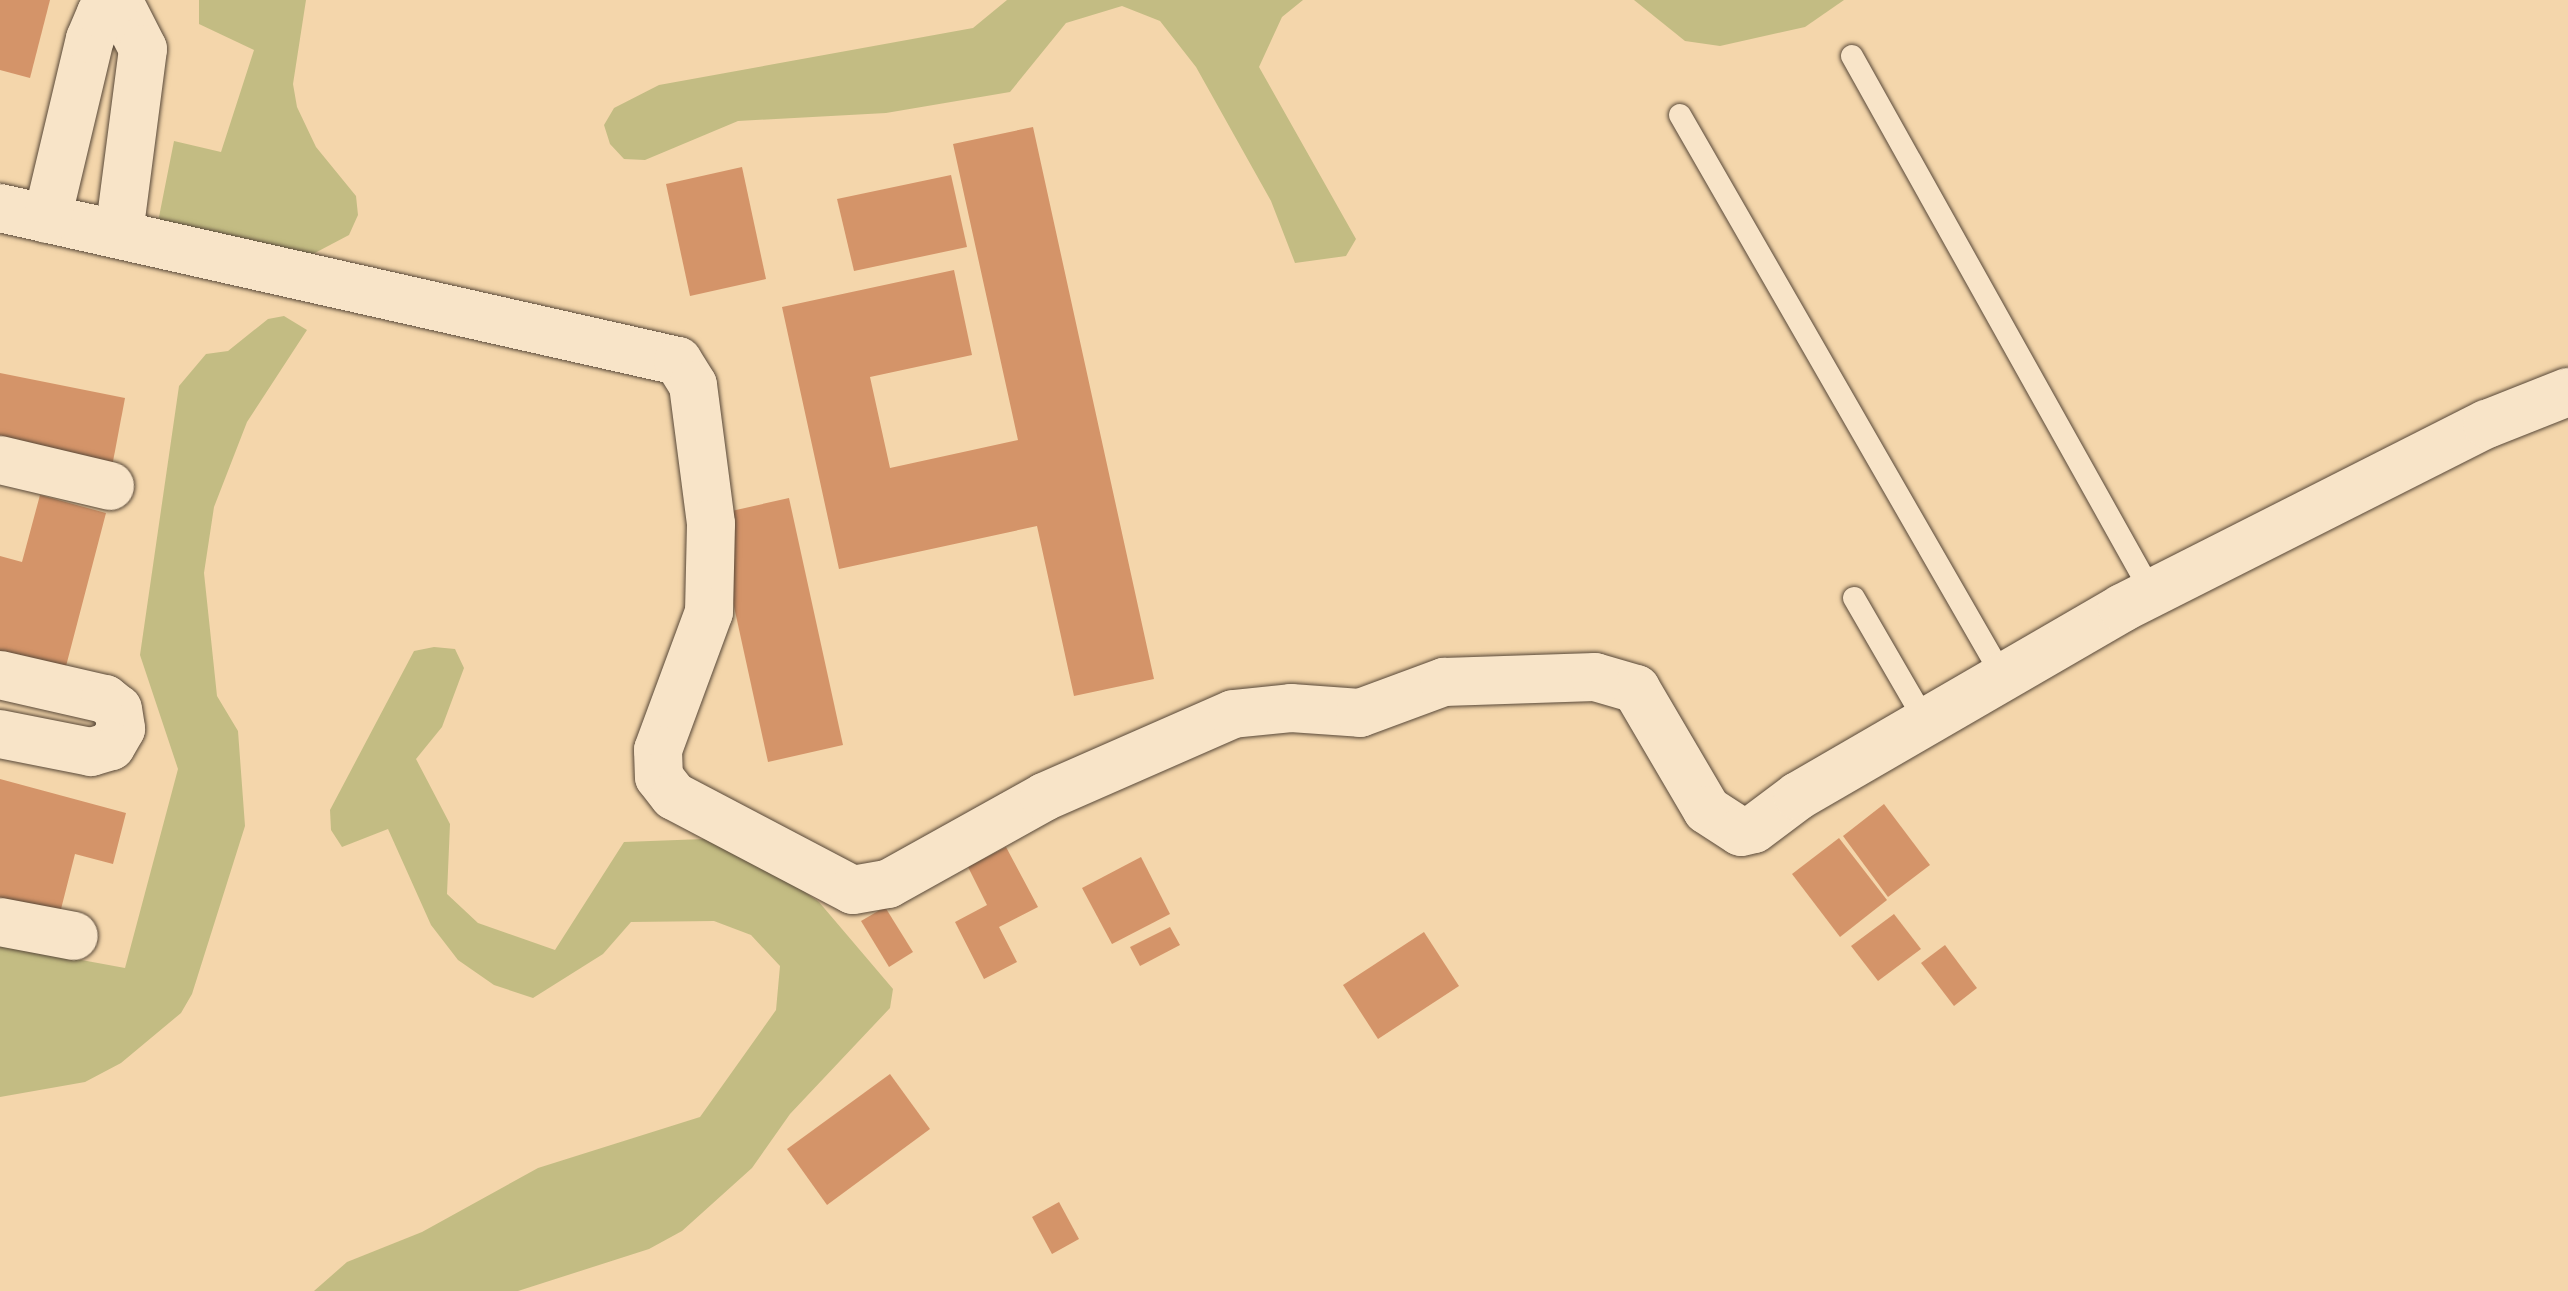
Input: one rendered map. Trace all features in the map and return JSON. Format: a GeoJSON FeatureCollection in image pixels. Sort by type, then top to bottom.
{"type":"FeatureCollection","features":[{"type":"Feature","properties":{"kind":"street"},"geometry":{"type":"LineString","coordinates":[[47,219],[90,39],[101,13],[117,0],[143,49],[119,234]]}},
{"type":"Feature","properties":{"kind":"street"},"geometry":{"type":"LineString","coordinates":[[0,208],[678,360],[687,370],[711,524],[708,612],[658,750],[659,777],[674,796],[839,888],[878,888],[1044,797],[1200,726],[1260,709],[1342,714],[1444,682],[1611,678],[1646,699],[1707,810],[1740,832],[2152,594],[2487,424],[2568,392]]}},
{"type":"Feature","properties":{"kind":"street"},"geometry":{"type":"LineString","coordinates":[[0,460],[110,486]]}},
{"type":"Feature","properties":{"kind":"street"},"geometry":{"type":"LineString","coordinates":[[0,675],[105,698],[118,709],[122,729],[111,746],[91,752],[0,734]]}},
{"type":"Feature","properties":{"kind":"street"},"geometry":{"type":"LineString","coordinates":[[0,922],[74,936]]}},
{"type":"Feature","properties":{"kind":"lane"},"geometry":{"type":"LineString","coordinates":[[1852,56],[2152,594]]}},
{"type":"Feature","properties":{"kind":"lane"},"geometry":{"type":"LineString","coordinates":[[1680,115],[2003,678]]}},
{"type":"Feature","properties":{"kind":"lane"},"geometry":{"type":"LineString","coordinates":[[1854,598],[1926,722]]}},
{"type":"Feature","properties":{"kind":"shaded area"},"geometry":{"type":"Polygon","coordinates":[[[199,0],[306,0],[293,84],[297,107],[316,147],[356,196],[358,215],[349,235],[311,255],[158,222],[174,141],[221,152],[254,50],[199,24],[199,0]]]}},
{"type":"Feature","properties":{"kind":"shaded area"},"geometry":{"type":"Polygon","coordinates":[[[1007,0],[1303,0],[1282,17],[1259,67],[1356,239],[1346,256],[1295,263],[1271,201],[1196,67],[1160,21],[1122,6],[1066,23],[1010,92],[886,113],[738,121],[645,160],[624,159],[610,144],[604,125],[614,108],[659,85],[973,28],[1007,0]]]}},
{"type":"Feature","properties":{"kind":"shaded area"},"geometry":{"type":"Polygon","coordinates":[[[1634,0],[1844,0],[1805,27],[1720,46],[1685,41],[1634,0]]]}},
{"type":"Feature","properties":{"kind":"shaded area"},"geometry":{"type":"Polygon","coordinates":[[[284,316],[307,330],[247,422],[214,507],[204,573],[217,696],[238,731],[245,826],[192,994],[181,1013],[121,1063],[85,1082],[0,1097],[0,945],[125,968],[178,769],[140,655],[179,386],[206,354],[228,351],[268,319],[284,316]]]}},
{"type":"Feature","properties":{"kind":"shaded area"},"geometry":{"type":"Polygon","coordinates":[[[434,647],[455,649],[464,668],[442,727],[416,759],[450,824],[447,894],[478,923],[555,950],[624,842],[704,839],[763,863],[819,902],[893,989],[890,1008],[790,1114],[752,1168],[682,1231],[649,1249],[518,1291],[314,1291],[347,1262],[422,1232],[538,1168],[700,1117],[776,1010],[780,966],[751,935],[714,921],[631,922],[603,954],[533,998],[494,985],[458,960],[431,925],[388,829],[342,847],[331,830],[330,810],[414,651],[434,647]]]}},
{"type":"Feature","properties":{"kind":"building"},"geometry":{"type":"Polygon","coordinates":[[[0,0],[50,0],[30,78],[0,70],[0,0]]]}},
{"type":"Feature","properties":{"kind":"building"},"geometry":{"type":"Polygon","coordinates":[[[1033,127],[1154,679],[1074,696],[1037,526],[839,569],[782,307],[954,270],[972,355],[870,377],[890,468],[1018,440],[953,144],[1033,127]]]}},
{"type":"Feature","properties":{"kind":"building"},"geometry":{"type":"Polygon","coordinates":[[[742,167],[766,279],[690,296],[666,184],[742,167]]]}},
{"type":"Feature","properties":{"kind":"building"},"geometry":{"type":"Polygon","coordinates":[[[951,175],[967,247],[854,271],[837,199],[951,175]]]}},
{"type":"Feature","properties":{"kind":"building"},"geometry":{"type":"Polygon","coordinates":[[[0,373],[125,398],[111,472],[0,449],[0,373]]]}},
{"type":"Feature","properties":{"kind":"building"},"geometry":{"type":"Polygon","coordinates":[[[40,495],[106,513],[65,670],[0,652],[0,556],[22,562],[40,495]]]}},
{"type":"Feature","properties":{"kind":"building"},"geometry":{"type":"Polygon","coordinates":[[[789,498],[843,745],[768,762],[714,515],[789,498]]]}},
{"type":"Feature","properties":{"kind":"building"},"geometry":{"type":"Polygon","coordinates":[[[0,779],[126,813],[113,864],[75,854],[59,917],[0,902],[0,779]]]}},
{"type":"Feature","properties":{"kind":"building"},"geometry":{"type":"Polygon","coordinates":[[[1884,804],[1930,865],[1888,897],[1843,836],[1884,804]]]}},
{"type":"Feature","properties":{"kind":"building"},"geometry":{"type":"Polygon","coordinates":[[[1839,838],[1887,900],[1840,937],[1792,874],[1839,838]]]}},
{"type":"Feature","properties":{"kind":"building"},"geometry":{"type":"Polygon","coordinates":[[[1006,847],[1038,907],[999,927],[1017,962],[984,979],[955,922],[987,905],[968,867],[1006,847]]]}},
{"type":"Feature","properties":{"kind":"building"},"geometry":{"type":"Polygon","coordinates":[[[1141,857],[1170,914],[1112,944],[1082,888],[1141,857]]]}},
{"type":"Feature","properties":{"kind":"building"},"geometry":{"type":"Polygon","coordinates":[[[885,907],[913,952],[889,967],[861,921],[885,907]]]}},
{"type":"Feature","properties":{"kind":"building"},"geometry":{"type":"Polygon","coordinates":[[[1894,914],[1921,949],[1878,981],[1851,946],[1894,914]]]}},
{"type":"Feature","properties":{"kind":"building"},"geometry":{"type":"Polygon","coordinates":[[[1170,927],[1180,945],[1140,966],[1130,947],[1170,927]]]}},
{"type":"Feature","properties":{"kind":"building"},"geometry":{"type":"Polygon","coordinates":[[[1424,932],[1459,986],[1378,1039],[1343,985],[1424,932]]]}},
{"type":"Feature","properties":{"kind":"building"},"geometry":{"type":"Polygon","coordinates":[[[1945,945],[1977,988],[1954,1006],[1921,963],[1945,945]]]}},
{"type":"Feature","properties":{"kind":"building"},"geometry":{"type":"Polygon","coordinates":[[[890,1074],[930,1129],[827,1205],[787,1149],[890,1074]]]}},
{"type":"Feature","properties":{"kind":"building"},"geometry":{"type":"Polygon","coordinates":[[[1059,1202],[1079,1239],[1052,1254],[1032,1217],[1059,1202]]]}}]}
